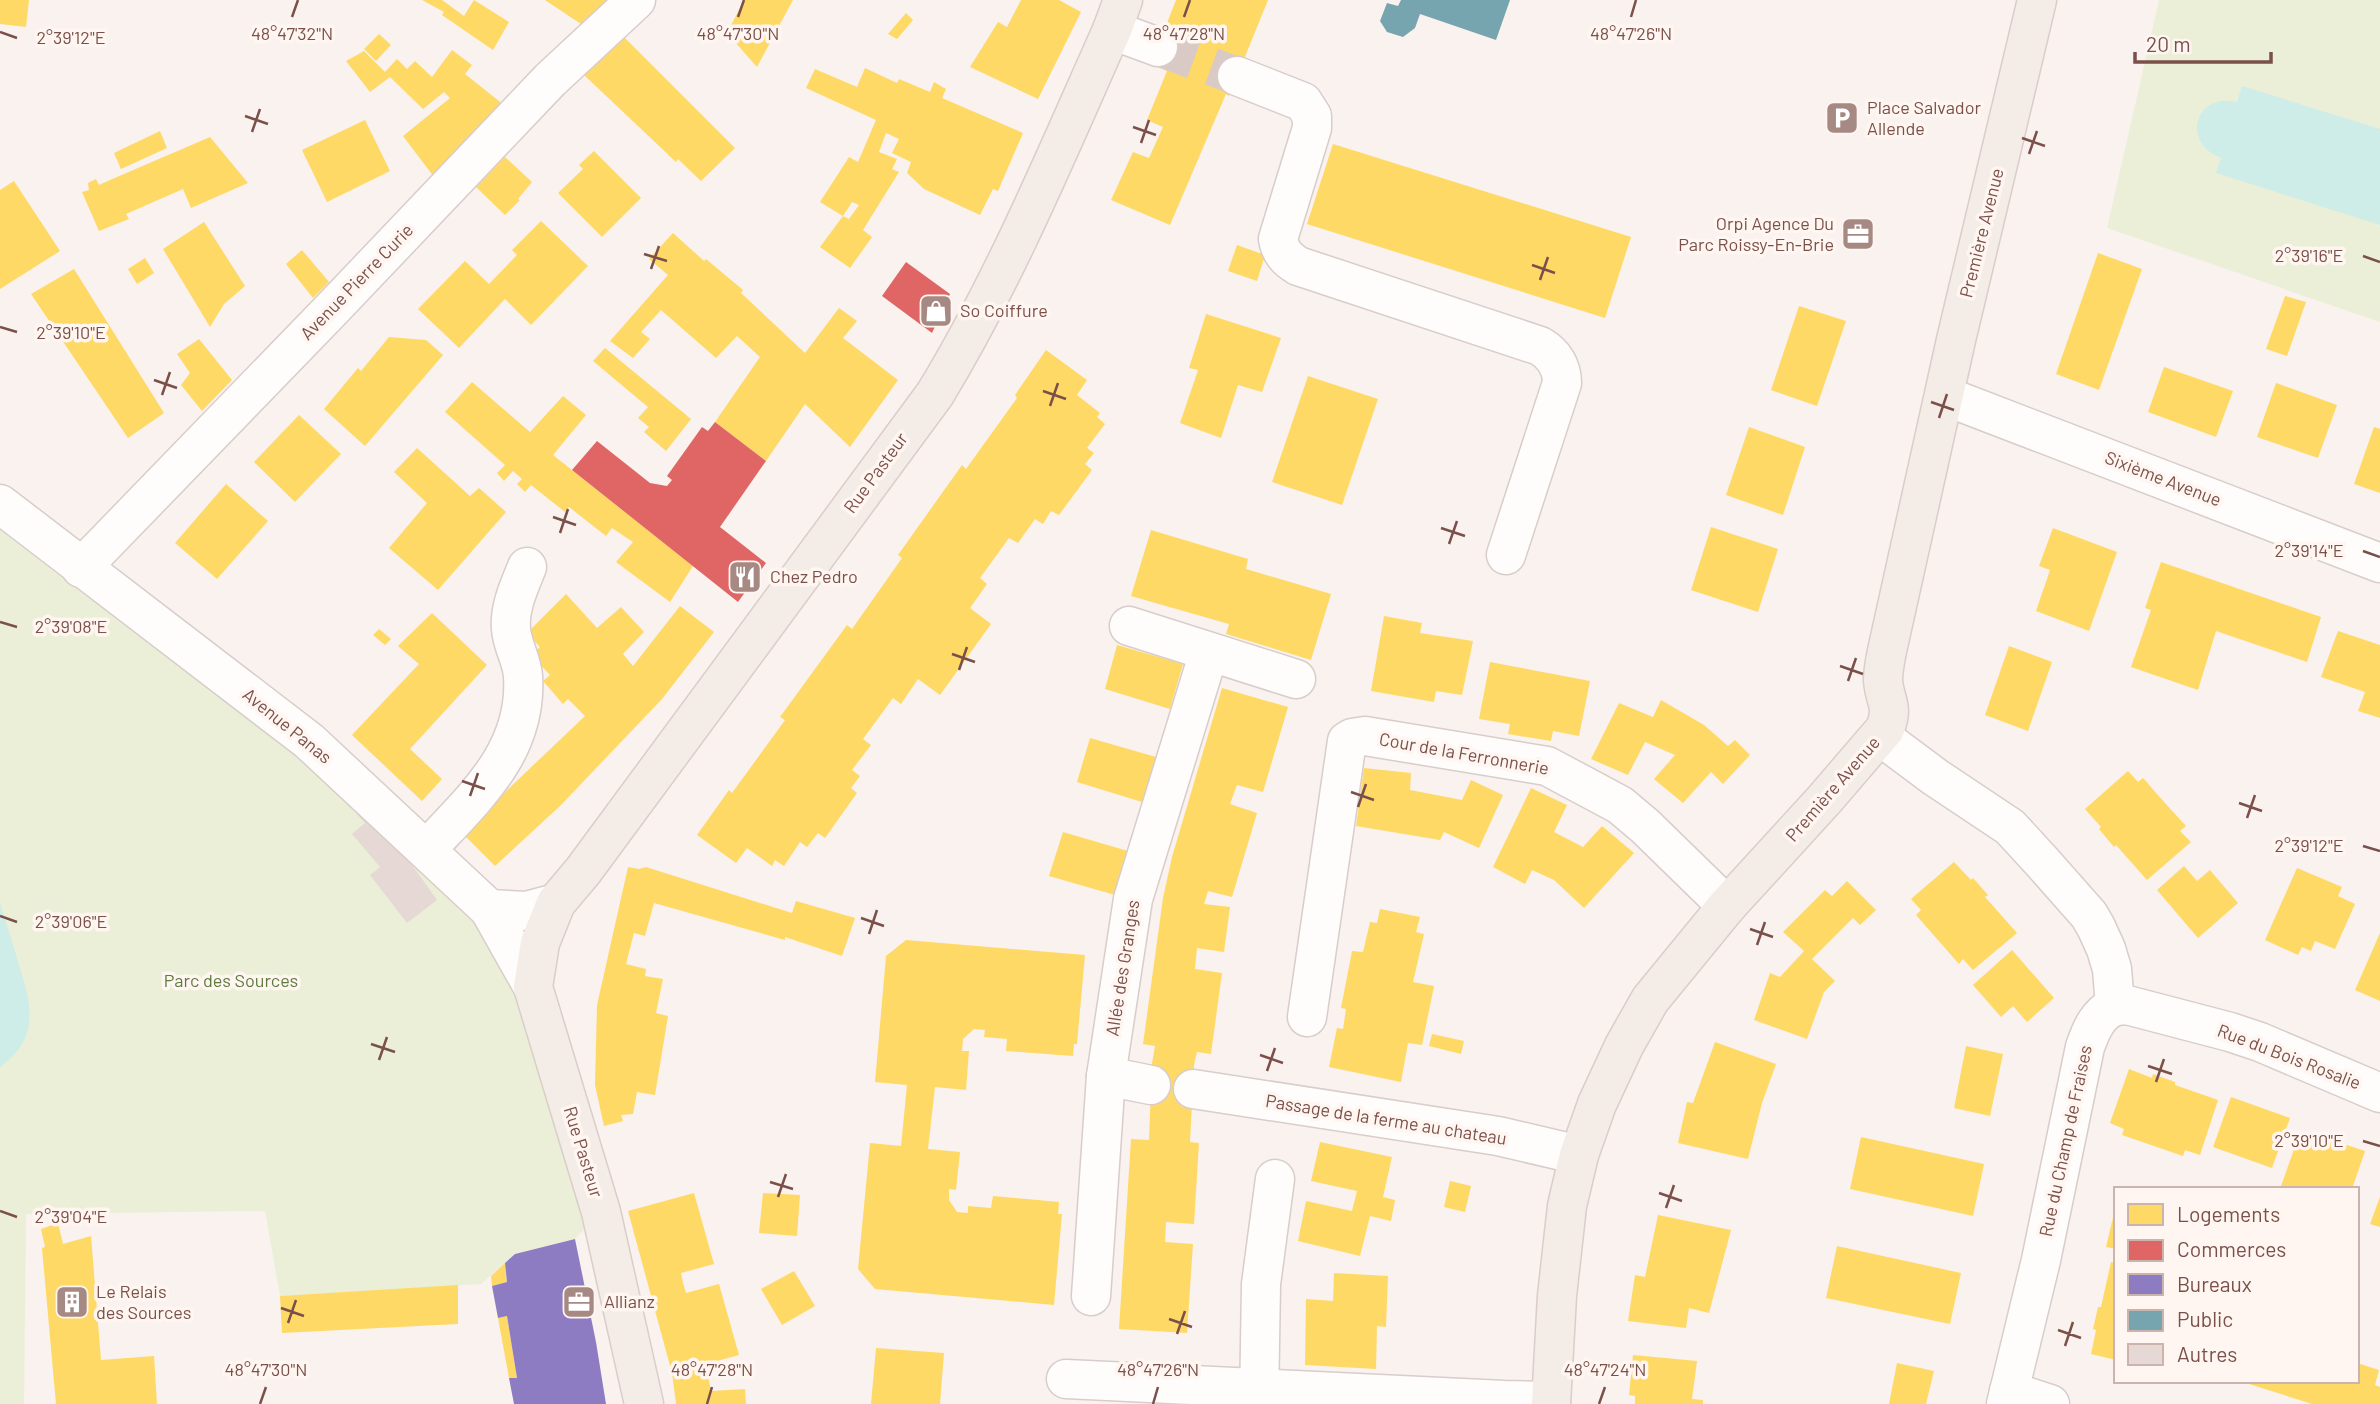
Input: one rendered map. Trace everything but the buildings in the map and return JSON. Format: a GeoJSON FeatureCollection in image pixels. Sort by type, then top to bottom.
{"type":"FeatureCollection","features":[{"type":"Feature","properties":{"kind":"main road","name":"Première Avenue"},"geometry":{"type":"LineString","coordinates":[[1551,1402],[1558,1283],[1567,1206],[1579,1155],[1597,1104],[1624,1046],[1650,1000],[1727,906],[1880,736],[1890,716],[1883,681],[1889,642],[2037,0]]}},
{"type":"Feature","properties":{"kind":"main road","name":"Rue Pasteur"},"geometry":{"type":"LineString","coordinates":[[644,1404],[601,1212],[533,987],[540,943],[556,903],[591,860],[935,394],[970,337],[1118,15]]}},
{"type":"Feature","properties":{"kind":"street","name":"Avenue Pierre Curie"},"geometry":{"type":"LineString","coordinates":[[81,568],[550,80],[636,0]]}},
{"type":"Feature","properties":{"kind":"street"},"geometry":{"type":"LineString","coordinates":[[1118,15],[1158,47]]}},
{"type":"Feature","properties":{"kind":"street"},"geometry":{"type":"LineString","coordinates":[[1237,76],[1303,102],[1312,116],[1312,128],[1278,239],[1282,252],[1289,260],[1298,266],[1540,346],[1550,352],[1557,362],[1562,372],[1562,383],[1506,555]]}},
{"type":"Feature","properties":{"kind":"street","name":"Sixième Avenue"},"geometry":{"type":"LineString","coordinates":[[1945,396],[2380,563]]}},
{"type":"Feature","properties":{"kind":"street","name":"Avenue Panas"},"geometry":{"type":"LineString","coordinates":[[0,505],[309,741],[489,909],[533,987]]}},
{"type":"Feature","properties":{"kind":"street"},"geometry":{"type":"LineString","coordinates":[[427,849],[486,785],[505,757],[516,730],[523,701],[523,673],[511,630],[512,610],[527,567]]}},
{"type":"Feature","properties":{"kind":"street"},"geometry":{"type":"LineString","coordinates":[[1129,626],[1296,679]]}},
{"type":"Feature","properties":{"kind":"street","name":"Allée des Granges"},"geometry":{"type":"LineString","coordinates":[[1091,1296],[1105,1076],[1133,899],[1209,652]]}},
{"type":"Feature","properties":{"kind":"street"},"geometry":{"type":"LineString","coordinates":[[1880,736],[2010,827],[2044,864],[2096,927],[2112,969],[2115,1006]]}},
{"type":"Feature","properties":{"kind":"street","name":"Cour de la Ferronnerie"},"geometry":{"type":"LineString","coordinates":[[1307,1017],[1347,741],[1352,737],[1547,766],[1580,781],[1620,805],[1727,906]]}},
{"type":"Feature","properties":{"kind":"street"},"geometry":{"type":"LineString","coordinates":[[489,909],[526,911],[556,903]]}},
{"type":"Feature","properties":{"kind":"street","name":"Rue du Bois Rosalie"},"geometry":{"type":"LineString","coordinates":[[2115,1006],[2127,1005],[2230,1032],[2380,1093]]}},
{"type":"Feature","properties":{"kind":"street","name":"Rue du Champ de Fraises"},"geometry":{"type":"LineString","coordinates":[[2007,1397],[2041,1260],[2085,1047],[2102,1014],[2115,1006]]}},
{"type":"Feature","properties":{"kind":"street"},"geometry":{"type":"LineString","coordinates":[[1105,1076],[1151,1085]]}},
{"type":"Feature","properties":{"kind":"street","name":"Passage de la ferme au chateau"},"geometry":{"type":"LineString","coordinates":[[1193,1089],[1498,1136],[1579,1155]]}},
{"type":"Feature","properties":{"kind":"street"},"geometry":{"type":"LineString","coordinates":[[1259,1396],[1261,1284],[1275,1179]]}},
{"type":"Feature","properties":{"kind":"street"},"geometry":{"type":"LineString","coordinates":[[1066,1379],[1259,1396],[1551,1402]]}},
{"type":"Feature","properties":{"kind":"street"},"geometry":{"type":"LineString","coordinates":[[2007,1397],[2050,1404]]}},
{"type":"Feature","properties":{"kind":"green space"},"geometry":{"type":"Polygon","coordinates":[[[2159,0],[2380,0],[2380,322],[2107,228],[2159,0]]]}},
{"type":"Feature","properties":{"kind":"green space","name":"Parc des Sources"},"geometry":{"type":"Polygon","coordinates":[[[0,504],[489,909],[601,1212],[575,1239],[515,1254],[481,1284],[280,1296],[265,1211],[26,1214],[24,1404],[0,1404],[0,504]]]}},
{"type":"Feature","properties":{"kind":"water"},"geometry":{"type":"Polygon","coordinates":[[[2242,86],[2380,129],[2380,225],[2216,173],[2221,158],[2208,151],[2200,141],[2198,120],[2211,104],[2237,102],[2242,86]]]}},
{"type":"Feature","properties":{"kind":"water"},"geometry":{"type":"Polygon","coordinates":[[[0,903],[24,980],[29,1020],[22,1045],[0,1067],[0,903]]]}},
{"type":"Feature","properties":{"kind":"tunnel"},"geometry":{"type":"LineString","coordinates":[[1158,47],[1237,76]]}},
{"type":"Feature","properties":{"kind":"place","name":"Place Salvador Allende"},"geometry":{"type":"Point","coordinates":[1842,118]}},
{"type":"Feature","properties":{"kind":"place","name":"Orpi Agence Du Parc Roissy-En-Brie"},"geometry":{"type":"Point","coordinates":[1858,234]}},
{"type":"Feature","properties":{"kind":"place","name":"So Coiffure"},"geometry":{"type":"Point","coordinates":[936,311]}},
{"type":"Feature","properties":{"kind":"place","name":"Chez Pedro"},"geometry":{"type":"Point","coordinates":[745,577]}},
{"type":"Feature","properties":{"kind":"place","name":"Le Relais des Sources"},"geometry":{"type":"Point","coordinates":[72,1302]}},
{"type":"Feature","properties":{"kind":"place","name":"Allianz"},"geometry":{"type":"Point","coordinates":[579,1302]}}]}
